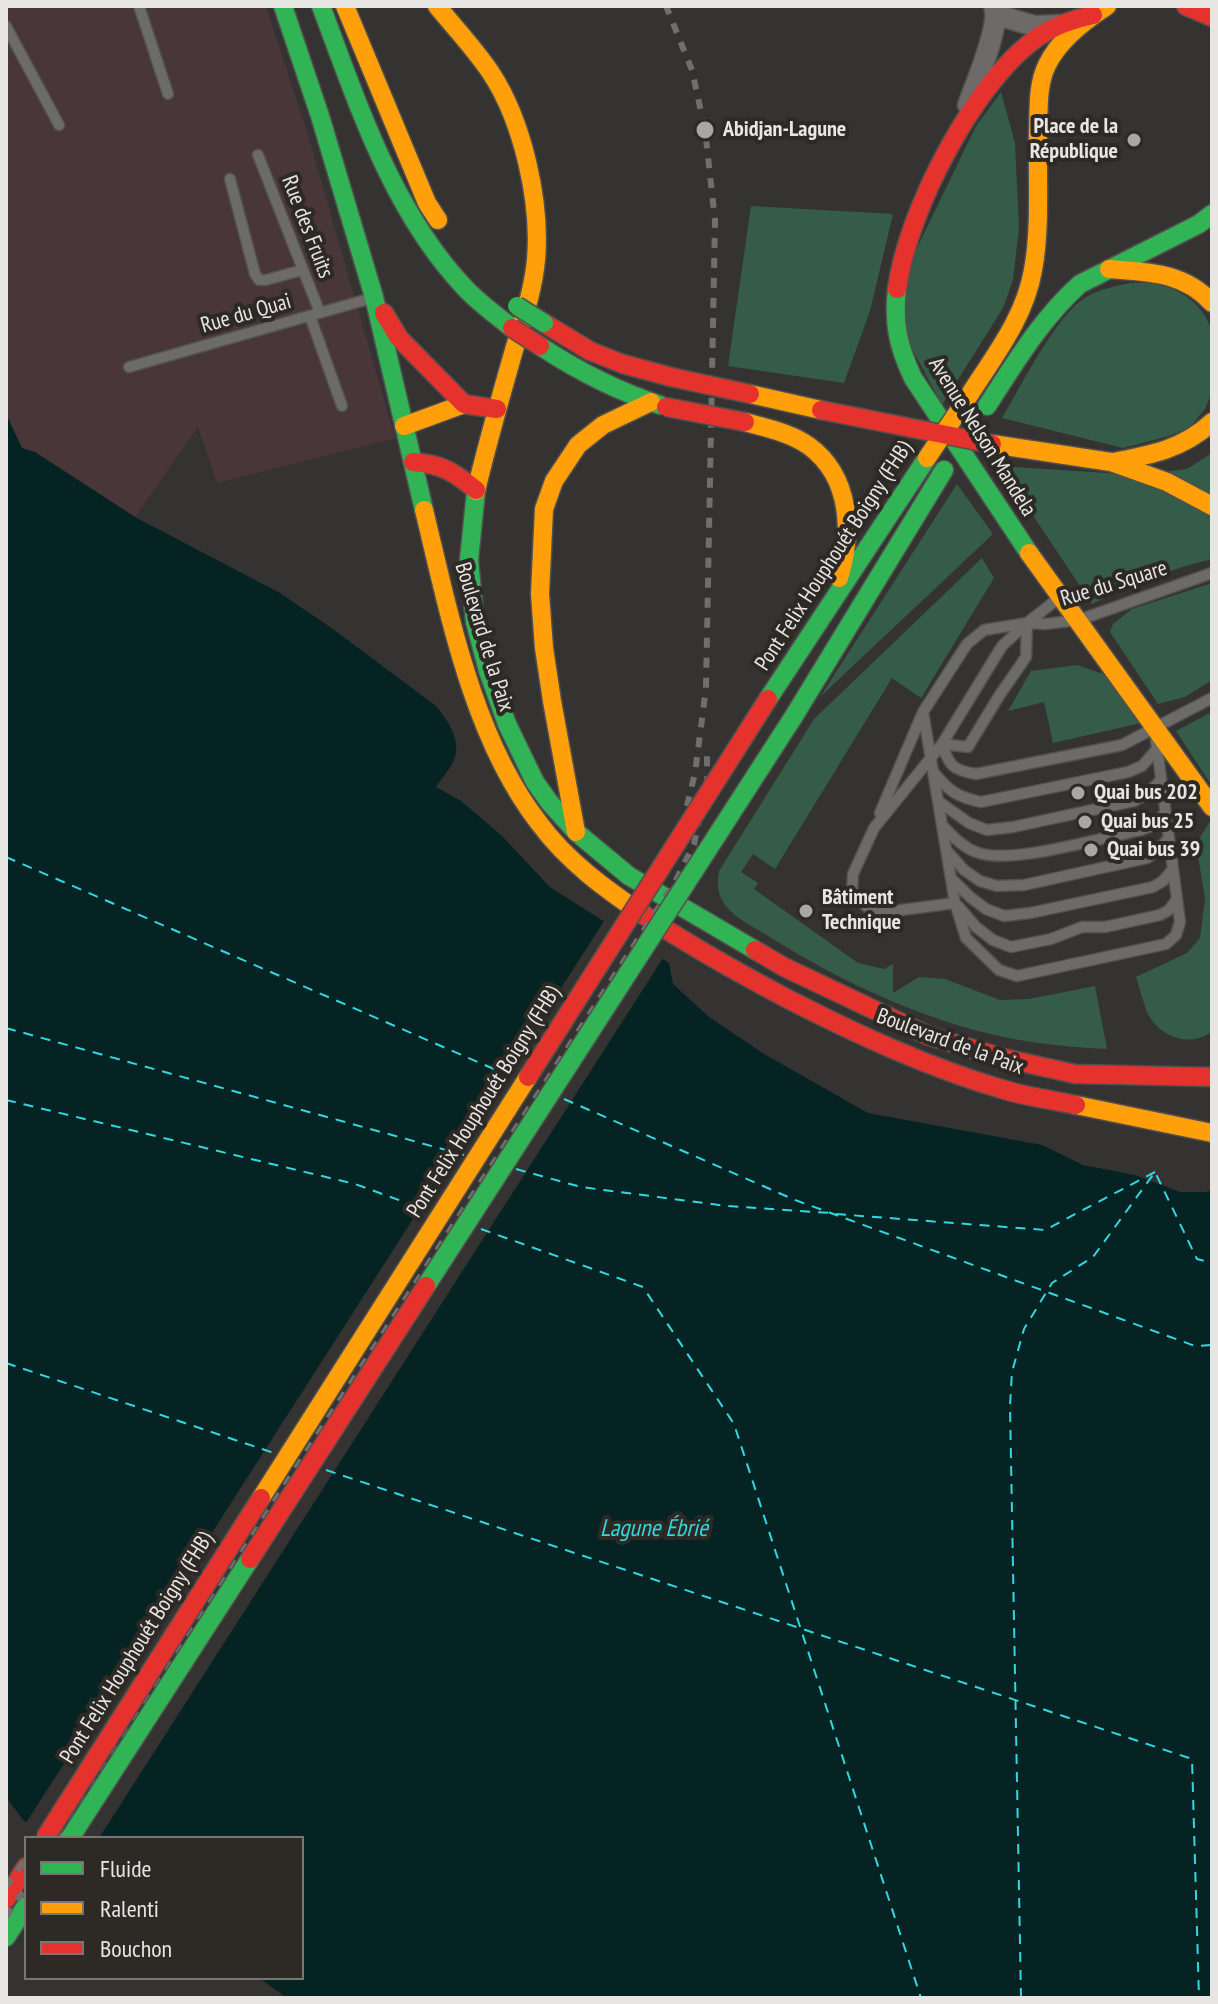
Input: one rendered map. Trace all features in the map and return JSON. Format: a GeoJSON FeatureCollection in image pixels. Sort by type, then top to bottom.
{"type":"FeatureCollection","features":[{"type":"Feature","properties":{"kind":"main road","name":"Boulevard de la Paix"},"geometry":{"type":"LineString","coordinates":[[283,6],[320,116],[374,297],[440,576],[469,682],[488,733],[517,792],[539,824],[569,858],[601,885],[678,938],[852,1032],[961,1076],[1008,1091],[1212,1133]]}},
{"type":"Feature","properties":{"kind":"main road"},"geometry":{"type":"LineString","coordinates":[[321,6],[376,145],[415,222],[435,252],[465,287],[512,328],[600,382],[658,405],[745,422],[792,436],[821,457],[842,488],[848,534],[847,552],[831,603]]}},
{"type":"Feature","properties":{"kind":"main road"},"geometry":{"type":"LineString","coordinates":[[345,6],[427,203],[447,234]]}},
{"type":"Feature","properties":{"kind":"main road","name":"Boulevard de la Paix"},"geometry":{"type":"LineString","coordinates":[[437,6],[491,73],[514,118],[528,164],[535,216],[536,260],[530,295],[476,490],[469,560],[475,622],[488,671],[507,724],[535,782],[550,803],[576,832],[629,876],[784,967],[929,1036],[1003,1058],[1075,1074],[1212,1077]]}},
{"type":"Feature","properties":{"kind":"main road"},"geometry":{"type":"LineString","coordinates":[[1186,6],[1212,17]]}},
{"type":"Feature","properties":{"kind":"main road"},"geometry":{"type":"LineString","coordinates":[[1059,49],[1100,10]]}},
{"type":"Feature","properties":{"kind":"main road","name":"Avenue Nelson Mandela"},"geometry":{"type":"LineString","coordinates":[[1100,10],[1059,25],[1029,43],[979,98],[929,188],[898,280],[896,328],[902,352],[919,386],[1009,526],[1212,807]]}},
{"type":"Feature","properties":{"kind":"main road","name":"Pont Felix Houphouét Boigny (FHB)"},"geometry":{"type":"LineString","coordinates":[[46,1836],[768,699],[1017,321],[1033,273],[1036,245],[1039,92],[1046,67],[1059,49]]}},
{"type":"Feature","properties":{"kind":"main road"},"geometry":{"type":"LineString","coordinates":[[1109,269],[1199,224],[1212,214]]}},
{"type":"Feature","properties":{"kind":"main road"},"geometry":{"type":"LineString","coordinates":[[1109,269],[1148,272],[1180,279],[1196,287],[1212,303]]}},
{"type":"Feature","properties":{"kind":"main road","name":"Pont Felix Houphouét Boigny (FHB)"},"geometry":{"type":"LineString","coordinates":[[71,1836],[794,716],[944,470],[1032,337],[1053,309],[1080,284],[1109,269]]}},
{"type":"Feature","properties":{"kind":"main road"},"geometry":{"type":"LineString","coordinates":[[374,297],[399,338],[464,404]]}},
{"type":"Feature","properties":{"kind":"main road"},"geometry":{"type":"LineString","coordinates":[[512,302],[590,351],[623,364],[821,410],[992,444],[1111,462],[1167,482],[1212,506]]}},
{"type":"Feature","properties":{"kind":"main road"},"geometry":{"type":"LineString","coordinates":[[404,426],[464,404],[497,409]]}},
{"type":"Feature","properties":{"kind":"main road"},"geometry":{"type":"LineString","coordinates":[[576,832],[572,794],[552,699],[540,610],[539,566],[545,504],[564,463],[578,444],[600,426],[658,405]]}},
{"type":"Feature","properties":{"kind":"main road"},"geometry":{"type":"LineString","coordinates":[[1111,462],[1184,445],[1212,422]]}},
{"type":"Feature","properties":{"kind":"main road"},"geometry":{"type":"LineString","coordinates":[[413,462],[436,464],[456,473],[476,490]]}},
{"type":"Feature","properties":{"kind":"main road"},"geometry":{"type":"LineString","coordinates":[[6,1899],[24,1870]]}},
{"type":"Feature","properties":{"kind":"main road"},"geometry":{"type":"LineString","coordinates":[[6,1937],[24,1909]]}},
{"type":"Feature","properties":{"kind":"street"},"geometry":{"type":"LineString","coordinates":[[958,132],[983,65],[996,10],[1035,26],[1059,25]]}},
{"type":"Feature","properties":{"kind":"street"},"geometry":{"type":"LineString","coordinates":[[1059,49],[1067,71]]}},
{"type":"Feature","properties":{"kind":"lane"},"geometry":{"type":"LineString","coordinates":[[139,6],[168,94]]}},
{"type":"Feature","properties":{"kind":"lane"},"geometry":{"type":"LineString","coordinates":[[6,26],[59,125]]}},
{"type":"Feature","properties":{"kind":"lane","name":"Rue des Fruits"},"geometry":{"type":"LineString","coordinates":[[258,155],[302,270],[342,406]]}},
{"type":"Feature","properties":{"kind":"lane"},"geometry":{"type":"LineString","coordinates":[[230,179],[259,280],[302,270]]}},
{"type":"Feature","properties":{"kind":"lane","name":"Rue du Quai"},"geometry":{"type":"LineString","coordinates":[[129,367],[374,297]]}},
{"type":"Feature","properties":{"kind":"lane","name":"Rue du Square"},"geometry":{"type":"LineString","coordinates":[[874,828],[923,712],[967,644],[984,630],[1027,623],[1079,620],[1212,573]]}},
{"type":"Feature","properties":{"kind":"lane"},"geometry":{"type":"LineString","coordinates":[[955,903],[886,912],[867,907],[852,891],[853,874],[874,828],[942,744],[1002,646],[1061,596]]}},
{"type":"Feature","properties":{"kind":"lane"},"geometry":{"type":"LineString","coordinates":[[942,744],[968,747],[1026,657],[1027,623]]}},
{"type":"Feature","properties":{"kind":"lane"},"geometry":{"type":"LineString","coordinates":[[942,744],[947,760],[958,771],[976,774],[1122,745],[1212,698]]}},
{"type":"Feature","properties":{"kind":"lane"},"geometry":{"type":"LineString","coordinates":[[923,712],[955,903],[966,938],[999,970],[1017,976],[1166,944],[1176,935],[1180,922],[1156,727]]}},
{"type":"Feature","properties":{"kind":"lane"},"geometry":{"type":"LineString","coordinates":[[933,772],[942,744]]}},
{"type":"Feature","properties":{"kind":"lane"},"geometry":{"type":"LineString","coordinates":[[933,772],[948,790],[981,802],[1128,772],[1142,766],[1157,749]]}},
{"type":"Feature","properties":{"kind":"lane"},"geometry":{"type":"LineString","coordinates":[[938,801],[969,823],[987,830],[1134,801],[1147,794],[1161,780]]}},
{"type":"Feature","properties":{"kind":"lane"},"geometry":{"type":"LineString","coordinates":[[942,824],[959,842],[975,852],[993,857],[1030,853],[1141,830],[1154,825],[1165,813]]}},
{"type":"Feature","properties":{"kind":"lane"},"geometry":{"type":"LineString","coordinates":[[946,849],[964,870],[980,881],[997,886],[1024,885],[1147,858],[1169,838]]}},
{"type":"Feature","properties":{"kind":"lane"},"geometry":{"type":"LineString","coordinates":[[951,878],[986,909],[1004,916],[1153,887],[1173,869]]}},
{"type":"Feature","properties":{"kind":"lane"},"geometry":{"type":"LineString","coordinates":[[955,903],[976,927],[993,940],[1011,947],[1051,939],[1082,927],[1105,927],[1160,915],[1169,910],[1177,899]]}},
{"type":"Feature","properties":{"kind":"shaded area"},"geometry":{"type":"Polygon","coordinates":[[[6,6],[266,6],[309,138],[395,438],[217,483],[198,427],[135,517],[35,452],[22,448],[6,414],[6,6]]]}},
{"type":"Feature","properties":{"kind":"green space"},"geometry":{"type":"Polygon","coordinates":[[[1001,92],[1015,143],[1019,228],[1013,280],[1003,308],[942,405],[909,343],[902,307],[912,258],[976,126],[1001,92]]]}},
{"type":"Feature","properties":{"kind":"green space"},"geometry":{"type":"Polygon","coordinates":[[[751,206],[893,214],[870,311],[844,383],[728,366],[751,206]]]}},
{"type":"Feature","properties":{"kind":"green space"},"geometry":{"type":"Polygon","coordinates":[[[1130,283],[1153,283],[1175,290],[1191,300],[1209,323],[1212,332],[1212,392],[1205,409],[1190,427],[1123,448],[1002,418],[1064,317],[1088,296],[1130,283]]]}},
{"type":"Feature","properties":{"kind":"green space"},"geometry":{"type":"Polygon","coordinates":[[[1212,453],[1212,559],[1151,578],[1092,604],[1000,466],[1137,475],[1187,469],[1212,453]]]}},
{"type":"Feature","properties":{"kind":"green space"},"geometry":{"type":"Polygon","coordinates":[[[957,484],[993,534],[820,697],[957,484]]]}},
{"type":"Feature","properties":{"kind":"green space"},"geometry":{"type":"Polygon","coordinates":[[[982,558],[994,578],[921,698],[892,678],[775,869],[753,854],[741,872],[758,883],[754,889],[858,963],[884,969],[893,964],[893,993],[919,977],[945,979],[1000,1000],[1029,999],[1095,986],[1107,1049],[994,1035],[957,1025],[882,997],[834,974],[749,925],[730,910],[719,893],[719,871],[814,719],[982,558]]]}},
{"type":"Feature","properties":{"kind":"green space"},"geometry":{"type":"Polygon","coordinates":[[[1212,583],[1212,680],[1185,697],[1158,704],[1110,632],[1113,624],[1132,609],[1212,583]]]}},
{"type":"Feature","properties":{"kind":"green space"},"geometry":{"type":"Polygon","coordinates":[[[1077,665],[1106,675],[1141,723],[1053,743],[1044,702],[1008,711],[1031,671],[1077,665]]]}},
{"type":"Feature","properties":{"kind":"green space"},"geometry":{"type":"Polygon","coordinates":[[[1212,712],[1212,786],[1176,731],[1212,712]]]}},
{"type":"Feature","properties":{"kind":"green space"},"geometry":{"type":"Polygon","coordinates":[[[1210,821],[1212,1031],[1188,1040],[1163,1032],[1151,1019],[1136,977],[1187,953],[1200,938],[1205,898],[1196,844],[1210,821]]]}},
{"type":"Feature","properties":{"kind":"water","name":"Lagune Ébrié"},"geometry":{"type":"Polygon","coordinates":[[[6,414],[22,448],[35,452],[135,517],[280,593],[436,706],[455,738],[456,753],[436,787],[461,801],[501,835],[550,887],[669,963],[673,984],[709,1017],[764,1054],[868,1113],[1042,1145],[1083,1165],[1135,1175],[1180,1192],[1212,1190],[1212,1998],[287,1998],[262,1980],[304,1980],[304,1836],[46,1836],[23,1820],[6,1797],[6,414]]]}},
{"type":"Feature","properties":{"kind":"pier"},"geometry":{"type":"Polygon","coordinates":[[[606,918],[665,955],[100,1836],[39,1836],[24,1826],[606,918]]]}},
{"type":"Feature","properties":{"kind":"ferry route"},"geometry":{"type":"LineString","coordinates":[[6,857],[510,1076]]}},
{"type":"Feature","properties":{"kind":"ferry route"},"geometry":{"type":"LineString","coordinates":[[6,1028],[464,1155]]}},
{"type":"Feature","properties":{"kind":"ferry route"},"geometry":{"type":"LineString","coordinates":[[564,1099],[795,1200],[1195,1346],[1212,1345]]}},
{"type":"Feature","properties":{"kind":"ferry route"},"geometry":{"type":"LineString","coordinates":[[6,1100],[355,1184],[426,1210]]}},
{"type":"Feature","properties":{"kind":"ferry route"},"geometry":{"type":"LineString","coordinates":[[516,1169],[581,1187],[727,1206],[830,1213]]}},
{"type":"Feature","properties":{"kind":"ferry route"},"geometry":{"type":"LineString","coordinates":[[836,1214],[1045,1230],[1155,1172]]}},
{"type":"Feature","properties":{"kind":"ferry route"},"geometry":{"type":"LineString","coordinates":[[1021,1998],[1010,1406],[1012,1372],[1024,1329],[1052,1283],[1093,1257],[1155,1172],[1197,1259],[1212,1263]]}},
{"type":"Feature","properties":{"kind":"ferry route"},"geometry":{"type":"LineString","coordinates":[[481,1229],[643,1287],[734,1424],[921,1998]]}},
{"type":"Feature","properties":{"kind":"ferry route"},"geometry":{"type":"LineString","coordinates":[[6,1363],[274,1453]]}},
{"type":"Feature","properties":{"kind":"ferry route"},"geometry":{"type":"LineString","coordinates":[[326,1470],[1192,1759],[1199,1998]]}},
{"type":"Feature","properties":{"kind":"railway"},"geometry":{"type":"LineString","coordinates":[[41,1836],[663,875],[683,822],[695,773],[706,688],[715,220],[705,130],[692,70],[666,6]]}},
{"type":"Feature","properties":{"kind":"railway"},"geometry":{"type":"LineString","coordinates":[[58,1836],[675,882],[694,844],[707,784],[707,752]]}},
{"type":"Feature","properties":{"kind":"railway"},"geometry":{"type":"LineString","coordinates":[[6,1887],[24,1861]]}},
{"type":"Feature","properties":{"kind":"railway"},"geometry":{"type":"LineString","coordinates":[[6,1917],[24,1890]]}},
{"type":"Feature","properties":{"kind":"traffic: fast"},"geometry":{"type":"LineString","coordinates":[[283,6],[320,116],[374,297],[424,510]]}},
{"type":"Feature","properties":{"kind":"traffic: fast"},"geometry":{"type":"LineString","coordinates":[[321,6],[380,155],[417,225],[439,258],[465,288],[512,328]]}},
{"type":"Feature","properties":{"kind":"traffic: fast"},"geometry":{"type":"LineString","coordinates":[[987,406],[1041,327],[1080,284],[1199,224],[1212,214]]}},
{"type":"Feature","properties":{"kind":"traffic: fast"},"geometry":{"type":"LineString","coordinates":[[897,289],[898,334],[913,378],[1029,553]]}},
{"type":"Feature","properties":{"kind":"traffic: fast"},"geometry":{"type":"LineString","coordinates":[[517,306],[544,323]]}},
{"type":"Feature","properties":{"kind":"traffic: fast"},"geometry":{"type":"LineString","coordinates":[[540,346],[598,380],[660,405]]}},
{"type":"Feature","properties":{"kind":"traffic: fast"},"geometry":{"type":"LineString","coordinates":[[768,699],[927,458]]}},
{"type":"Feature","properties":{"kind":"traffic: fast"},"geometry":{"type":"LineString","coordinates":[[794,716],[944,470]]}},
{"type":"Feature","properties":{"kind":"traffic: fast"},"geometry":{"type":"LineString","coordinates":[[476,491],[469,560],[475,622],[507,724],[535,782],[576,832],[629,876],[755,950]]}},
{"type":"Feature","properties":{"kind":"traffic: fast"},"geometry":{"type":"LineString","coordinates":[[426,1286],[794,716]]}},
{"type":"Feature","properties":{"kind":"traffic: fast"},"geometry":{"type":"LineString","coordinates":[[71,1836],[250,1559]]}},
{"type":"Feature","properties":{"kind":"traffic: fast"},"geometry":{"type":"LineString","coordinates":[[6,1937],[24,1909]]}},
{"type":"Feature","properties":{"kind":"traffic: slow"},"geometry":{"type":"LineString","coordinates":[[345,6],[427,203],[438,220]]}},
{"type":"Feature","properties":{"kind":"traffic: slow"},"geometry":{"type":"LineString","coordinates":[[437,6],[491,73],[502,93],[521,138],[536,213],[533,283],[476,491]]}},
{"type":"Feature","properties":{"kind":"traffic: slow"},"geometry":{"type":"LineString","coordinates":[[970,394],[1016,320],[1033,270],[1038,219],[1039,106],[1044,73],[1065,39],[1107,6]]}},
{"type":"Feature","properties":{"kind":"traffic: slow"},"geometry":{"type":"LineString","coordinates":[[1109,269],[1177,279],[1190,285],[1212,303]]}},
{"type":"Feature","properties":{"kind":"traffic: slow"},"geometry":{"type":"LineString","coordinates":[[750,394],[821,410]]}},
{"type":"Feature","properties":{"kind":"traffic: slow"},"geometry":{"type":"LineString","coordinates":[[927,458],[970,394]]}},
{"type":"Feature","properties":{"kind":"traffic: slow"},"geometry":{"type":"LineString","coordinates":[[576,832],[544,648],[540,594],[544,509],[554,481],[578,445],[603,425],[651,402]]}},
{"type":"Feature","properties":{"kind":"traffic: slow"},"geometry":{"type":"LineString","coordinates":[[404,426],[464,404]]}},
{"type":"Feature","properties":{"kind":"traffic: slow"},"geometry":{"type":"LineString","coordinates":[[745,422],[802,441],[823,459],[833,473],[841,490],[847,525],[839,578]]}},
{"type":"Feature","properties":{"kind":"traffic: slow"},"geometry":{"type":"LineString","coordinates":[[1113,462],[1178,445],[1212,422]]}},
{"type":"Feature","properties":{"kind":"traffic: slow"},"geometry":{"type":"LineString","coordinates":[[992,444],[1111,462],[1167,482],[1212,506]]}},
{"type":"Feature","properties":{"kind":"traffic: slow"},"geometry":{"type":"LineString","coordinates":[[424,510],[466,673],[480,714],[516,789],[539,823],[574,862],[644,915]]}},
{"type":"Feature","properties":{"kind":"traffic: slow"},"geometry":{"type":"LineString","coordinates":[[1029,553],[1212,807]]}},
{"type":"Feature","properties":{"kind":"traffic: slow"},"geometry":{"type":"LineString","coordinates":[[261,1498],[528,1077]]}},
{"type":"Feature","properties":{"kind":"traffic: slow"},"geometry":{"type":"LineString","coordinates":[[1076,1105],[1212,1133]]}},
{"type":"Feature","properties":{"kind":"traffic: jam"},"geometry":{"type":"LineString","coordinates":[[1186,6],[1212,17]]}},
{"type":"Feature","properties":{"kind":"traffic: jam"},"geometry":{"type":"LineString","coordinates":[[897,289],[914,223],[948,149],[969,114],[1016,55],[1041,35],[1066,22],[1093,15]]}},
{"type":"Feature","properties":{"kind":"traffic: jam"},"geometry":{"type":"LineString","coordinates":[[384,313],[399,338],[464,404],[497,409]]}},
{"type":"Feature","properties":{"kind":"traffic: jam"},"geometry":{"type":"LineString","coordinates":[[544,323],[590,351],[671,377]]}},
{"type":"Feature","properties":{"kind":"traffic: jam"},"geometry":{"type":"LineString","coordinates":[[512,328],[540,346]]}},
{"type":"Feature","properties":{"kind":"traffic: jam"},"geometry":{"type":"LineString","coordinates":[[671,377],[750,394]]}},
{"type":"Feature","properties":{"kind":"traffic: jam"},"geometry":{"type":"LineString","coordinates":[[666,407],[745,422]]}},
{"type":"Feature","properties":{"kind":"traffic: jam"},"geometry":{"type":"LineString","coordinates":[[821,410],[992,444]]}},
{"type":"Feature","properties":{"kind":"traffic: jam"},"geometry":{"type":"LineString","coordinates":[[413,462],[447,470],[476,490]]}},
{"type":"Feature","properties":{"kind":"traffic: jam"},"geometry":{"type":"LineString","coordinates":[[528,1077],[768,699]]}},
{"type":"Feature","properties":{"kind":"traffic: jam"},"geometry":{"type":"LineString","coordinates":[[644,915],[768,988],[893,1049],[1005,1090],[1076,1105]]}},
{"type":"Feature","properties":{"kind":"traffic: jam"},"geometry":{"type":"LineString","coordinates":[[755,950],[929,1036],[1003,1058],[1075,1074],[1212,1077]]}},
{"type":"Feature","properties":{"kind":"traffic: jam"},"geometry":{"type":"LineString","coordinates":[[250,1559],[426,1286]]}},
{"type":"Feature","properties":{"kind":"traffic: jam"},"geometry":{"type":"LineString","coordinates":[[46,1836],[261,1498]]}},
{"type":"Feature","properties":{"kind":"traffic: jam"},"geometry":{"type":"LineString","coordinates":[[6,1899],[24,1870]]}},
{"type":"Feature","properties":{"kind":"place","name":"Abidjan-Lagune"},"geometry":{"type":"Point","coordinates":[705,130]}},
{"type":"Feature","properties":{"kind":"place","name":"Place de la République"},"geometry":{"type":"Point","coordinates":[1134,140]}},
{"type":"Feature","properties":{"kind":"place","name":"Quai bus 202"},"geometry":{"type":"Point","coordinates":[1078,793]}},
{"type":"Feature","properties":{"kind":"place","name":"Quai bus 25"},"geometry":{"type":"Point","coordinates":[1085,822]}},
{"type":"Feature","properties":{"kind":"place","name":"Quai bus 39"},"geometry":{"type":"Point","coordinates":[1091,850]}},
{"type":"Feature","properties":{"kind":"place","name":"Bâtiment Technique"},"geometry":{"type":"Point","coordinates":[806,911]}}]}
